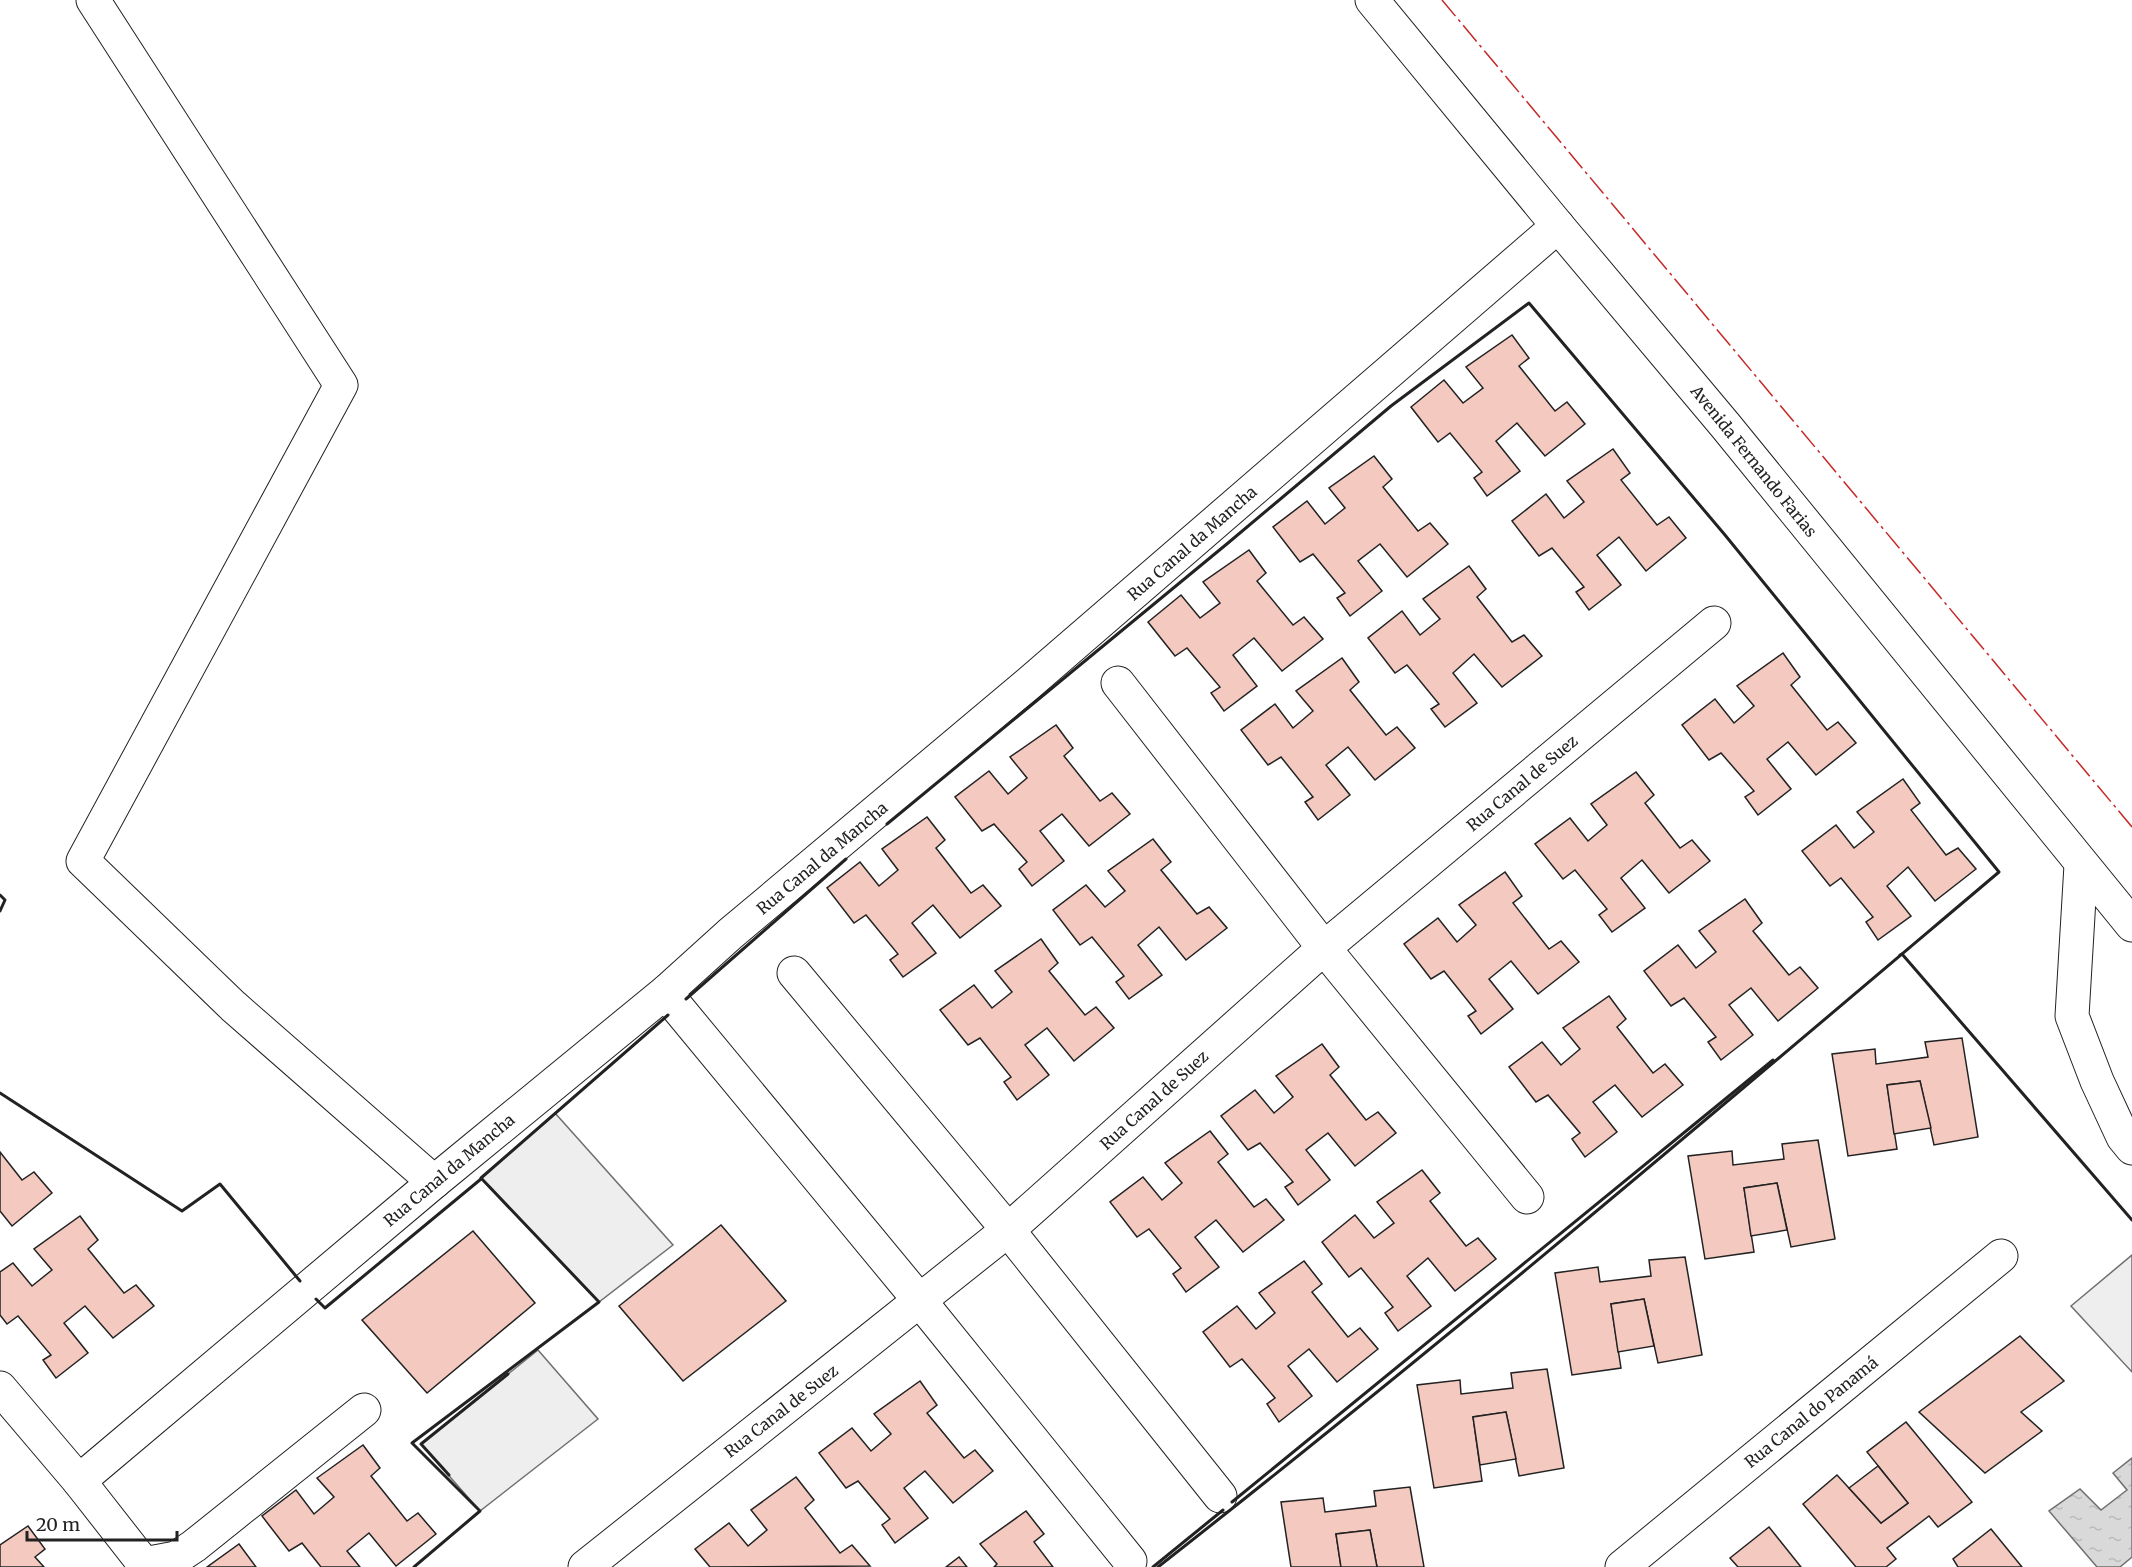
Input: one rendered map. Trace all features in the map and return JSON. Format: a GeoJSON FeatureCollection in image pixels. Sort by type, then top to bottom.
{"type":"FeatureCollection","features":[{"type":"Feature","properties":{"kind":"street"},"geometry":{"type":"LineString","coordinates":[[93,0],[341,385],[84,861],[233,1006],[434,1182]]}},
{"type":"Feature","properties":{"kind":"street","name":"Avenida Fernando Farias"},"geometry":{"type":"LineString","coordinates":[[1372,0],[1725,425],[2132,925]]}},
{"type":"Feature","properties":{"kind":"street","name":"Rua Canal da Mancha"},"geometry":{"type":"LineString","coordinates":[[79,1481],[434,1182],[667,991],[1028,684],[1558,226]]}},
{"type":"Feature","properties":{"kind":"street","name":"Rua Canal de Suez"},"geometry":{"type":"LineString","coordinates":[[585,1567],[1008,1230],[1324,948],[1714,623]]}},
{"type":"Feature","properties":{"kind":"street"},"geometry":{"type":"LineString","coordinates":[[1118,683],[1324,948],[1527,1197]]}},
{"type":"Feature","properties":{"kind":"street"},"geometry":{"type":"LineString","coordinates":[[2081,865],[2072,1016],[2097,1082],[2123,1137],[2132,1148]]}},
{"type":"Feature","properties":{"kind":"street"},"geometry":{"type":"LineString","coordinates":[[794,973],[1008,1230],[1220,1496]]}},
{"type":"Feature","properties":{"kind":"street"},"geometry":{"type":"LineString","coordinates":[[667,991],[677,1007],[920,1301],[1130,1561]]}},
{"type":"Feature","properties":{"kind":"street","name":"Rua Canal do Panamá"},"geometry":{"type":"LineString","coordinates":[[1622,1567],[2001,1256]]}},
{"type":"Feature","properties":{"kind":"street"},"geometry":{"type":"LineString","coordinates":[[0,1388],[79,1481],[144,1564],[176,1558],[194,1546],[364,1410]]}},
{"type":"Feature","properties":{"kind":"shaded area"},"geometry":{"type":"Polygon","coordinates":[[[555,1113],[673,1245],[599,1302],[481,1178],[555,1113]]]}},
{"type":"Feature","properties":{"kind":"shaded area"},"geometry":{"type":"Polygon","coordinates":[[[2132,1255],[2132,1372],[2071,1306],[2132,1255]]]}},
{"type":"Feature","properties":{"kind":"shaded area"},"geometry":{"type":"Polygon","coordinates":[[[538,1350],[598,1419],[480,1511],[421,1444],[538,1350]]]}},
{"type":"Feature","properties":{"kind":"water"},"geometry":{"type":"Polygon","coordinates":[[[2132,1458],[2132,1557],[2120,1567],[2097,1567],[2049,1511],[2080,1489],[2101,1510],[2127,1490],[2113,1473],[2132,1458]]]}},
{"type":"Feature","properties":{"kind":"building"},"geometry":{"type":"Polygon","coordinates":[[[1512,335],[1529,358],[1519,366],[1555,411],[1567,402],[1585,424],[1545,456],[1517,423],[1496,441],[1520,471],[1487,496],[1474,478],[1482,472],[1450,433],[1438,442],[1411,407],[1444,380],[1463,403],[1483,388],[1466,367],[1512,335]]]}},
{"type":"Feature","properties":{"kind":"building"},"geometry":{"type":"Polygon","coordinates":[[[1613,449],[1630,473],[1621,480],[1657,525],[1669,517],[1686,538],[1646,571],[1619,537],[1597,555],[1621,585],[1589,610],[1576,592],[1584,587],[1552,548],[1539,556],[1512,521],[1546,494],[1564,518],[1584,502],[1567,481],[1613,449]]]}},
{"type":"Feature","properties":{"kind":"building"},"geometry":{"type":"Polygon","coordinates":[[[1374,456],[1392,479],[1383,487],[1418,531],[1430,523],[1448,544],[1407,577],[1380,544],[1358,561],[1382,591],[1350,616],[1337,598],[1345,593],[1313,554],[1300,562],[1273,527],[1307,501],[1325,524],[1345,508],[1329,488],[1374,456]]]}},
{"type":"Feature","properties":{"kind":"building"},"geometry":{"type":"Polygon","coordinates":[[[1249,550],[1266,573],[1257,581],[1293,625],[1304,617],[1323,639],[1282,671],[1254,638],[1233,655],[1257,686],[1224,711],[1211,693],[1220,687],[1187,648],[1175,656],[1148,622],[1181,595],[1200,618],[1220,603],[1203,582],[1249,550]]]}},
{"type":"Feature","properties":{"kind":"building"},"geometry":{"type":"Polygon","coordinates":[[[1469,566],[1486,589],[1477,597],[1512,642],[1524,635],[1542,656],[1502,687],[1474,654],[1453,673],[1477,703],[1445,727],[1431,709],[1439,704],[1407,665],[1395,673],[1368,638],[1402,611],[1420,635],[1440,619],[1423,599],[1469,566]]]}},
{"type":"Feature","properties":{"kind":"building"},"geometry":{"type":"Polygon","coordinates":[[[1783,653],[1800,677],[1791,685],[1827,730],[1838,722],[1856,743],[1816,775],[1788,742],[1767,759],[1791,789],[1758,815],[1745,797],[1754,791],[1721,753],[1709,760],[1682,725],[1715,699],[1734,723],[1754,706],[1737,686],[1783,653]]]}},
{"type":"Feature","properties":{"kind":"building"},"geometry":{"type":"Polygon","coordinates":[[[1342,658],[1359,682],[1350,690],[1386,735],[1397,727],[1415,748],[1375,780],[1348,747],[1326,765],[1350,795],[1318,820],[1305,802],[1313,797],[1281,757],[1268,765],[1241,730],[1275,704],[1293,728],[1313,711],[1296,691],[1342,658]]]}},
{"type":"Feature","properties":{"kind":"building"},"geometry":{"type":"Polygon","coordinates":[[[1056,725],[1073,748],[1064,756],[1100,801],[1112,793],[1130,814],[1089,846],[1062,814],[1040,831],[1064,861],[1032,886],[1019,869],[1027,862],[994,824],[982,831],[955,797],[989,771],[1008,794],[1027,778],[1010,757],[1056,725]]]}},
{"type":"Feature","properties":{"kind":"building"},"geometry":{"type":"Polygon","coordinates":[[[1636,772],[1654,795],[1645,803],[1680,848],[1692,840],[1710,861],[1669,893],[1642,860],[1621,878],[1645,908],[1612,932],[1599,915],[1607,909],[1575,870],[1563,879],[1535,844],[1570,818],[1588,841],[1607,825],[1591,804],[1636,772]]]}},
{"type":"Feature","properties":{"kind":"building"},"geometry":{"type":"Polygon","coordinates":[[[1903,779],[1920,803],[1911,810],[1946,855],[1958,848],[1976,869],[1935,901],[1908,867],[1887,886],[1911,916],[1878,940],[1866,922],[1873,917],[1841,878],[1830,886],[1802,851],[1836,825],[1854,848],[1874,832],[1857,812],[1903,779]]]}},
{"type":"Feature","properties":{"kind":"building"},"geometry":{"type":"Polygon","coordinates":[[[927,817],[945,840],[936,848],[971,893],[983,885],[1001,906],[960,938],[933,905],[912,923],[936,953],[903,977],[890,960],[898,954],[866,915],[854,923],[827,888],[860,862],[879,886],[898,870],[882,849],[927,817]]]}},
{"type":"Feature","properties":{"kind":"building"},"geometry":{"type":"Polygon","coordinates":[[[1153,839],[1171,862],[1161,870],[1197,914],[1209,907],[1227,928],[1186,960],[1159,927],[1138,945],[1162,975],[1129,999],[1116,982],[1124,976],[1092,937],[1080,945],[1053,910],[1086,885],[1105,907],[1125,891],[1108,871],[1153,839]]]}},
{"type":"Feature","properties":{"kind":"building"},"geometry":{"type":"Polygon","coordinates":[[[1505,872],[1522,896],[1513,903],[1549,949],[1561,941],[1579,962],[1538,994],[1511,961],[1489,979],[1513,1009],[1481,1034],[1468,1016],[1476,1011],[1444,971],[1431,979],[1404,944],[1438,918],[1457,942],[1476,925],[1459,905],[1505,872]]]}},
{"type":"Feature","properties":{"kind":"building"},"geometry":{"type":"Polygon","coordinates":[[[1745,899],[1762,923],[1753,931],[1789,975],[1800,967],[1818,988],[1778,1021],[1751,988],[1729,1005],[1753,1035],[1721,1060],[1708,1042],[1716,1037],[1684,998],[1671,1006],[1644,971],[1678,945],[1696,968],[1716,952],[1699,931],[1745,899]]]}},
{"type":"Feature","properties":{"kind":"building"},"geometry":{"type":"Polygon","coordinates":[[[1041,939],[1058,963],[1049,971],[1085,1015],[1096,1007],[1114,1028],[1074,1061],[1047,1028],[1025,1045],[1049,1075],[1017,1100],[1004,1082],[1011,1077],[980,1038],[968,1045],[940,1010],[974,985],[992,1008],[1012,992],[995,971],[1041,939]]]}},
{"type":"Feature","properties":{"kind":"building"},"geometry":{"type":"Polygon","coordinates":[[[1609,996],[1626,1019],[1617,1027],[1653,1073],[1665,1064],[1683,1085],[1642,1117],[1615,1085],[1593,1102],[1617,1132],[1585,1157],[1572,1139],[1580,1133],[1548,1095],[1536,1102],[1509,1067],[1542,1042],[1561,1065],[1580,1049],[1563,1028],[1609,996]]]}},
{"type":"Feature","properties":{"kind":"building"},"geometry":{"type":"Polygon","coordinates":[[[1962,1038],[1978,1137],[1934,1145],[1920,1081],[1887,1085],[1897,1149],[1848,1156],[1832,1054],[1875,1049],[1876,1064],[1928,1057],[1925,1042],[1962,1038]]]}},
{"type":"Feature","properties":{"kind":"building"},"geometry":{"type":"Polygon","coordinates":[[[1322,1044],[1339,1067],[1330,1075],[1366,1120],[1378,1112],[1396,1133],[1355,1166],[1328,1133],[1306,1150],[1330,1180],[1298,1205],[1285,1187],[1293,1182],[1260,1143],[1248,1150],[1221,1116],[1255,1090],[1274,1113],[1293,1097],[1276,1076],[1322,1044]]]}},
{"type":"Feature","properties":{"kind":"building"},"geometry":{"type":"Polygon","coordinates":[[[1920,1081],[1931,1128],[1894,1134],[1887,1085],[1920,1081]]]}},
{"type":"Feature","properties":{"kind":"building"},"geometry":{"type":"Polygon","coordinates":[[[1210,1131],[1228,1154],[1218,1162],[1254,1207],[1266,1199],[1284,1220],[1243,1252],[1216,1220],[1195,1237],[1219,1267],[1186,1292],[1173,1274],[1181,1268],[1149,1229],[1137,1237],[1110,1202],[1143,1177],[1162,1200],[1182,1183],[1165,1163],[1210,1131]]]}},
{"type":"Feature","properties":{"kind":"building"},"geometry":{"type":"Polygon","coordinates":[[[1818,1140],[1835,1239],[1791,1247],[1777,1183],[1744,1188],[1754,1252],[1705,1259],[1688,1156],[1732,1151],[1733,1165],[1784,1159],[1782,1144],[1818,1140]]]}},
{"type":"Feature","properties":{"kind":"building"},"geometry":{"type":"Polygon","coordinates":[[[0,1152],[22,1180],[34,1172],[52,1193],[12,1226],[0,1211],[0,1152]]]}},
{"type":"Feature","properties":{"kind":"building"},"geometry":{"type":"Polygon","coordinates":[[[1422,1170],[1440,1193],[1430,1201],[1466,1246],[1478,1238],[1496,1259],[1455,1291],[1428,1258],[1407,1276],[1431,1306],[1398,1331],[1385,1313],[1393,1307],[1361,1268],[1349,1277],[1322,1242],[1355,1215],[1374,1238],[1394,1223],[1377,1202],[1422,1170]]]}},
{"type":"Feature","properties":{"kind":"building"},"geometry":{"type":"Polygon","coordinates":[[[1777,1183],[1787,1230],[1751,1236],[1744,1188],[1777,1183]]]}},
{"type":"Feature","properties":{"kind":"building"},"geometry":{"type":"Polygon","coordinates":[[[80,1216],[98,1240],[88,1249],[124,1293],[136,1285],[154,1306],[113,1338],[85,1306],[64,1323],[88,1353],[56,1378],[43,1360],[51,1355],[18,1316],[7,1324],[0,1315],[0,1272],[13,1263],[32,1286],[52,1270],[34,1249],[80,1216]]]}},
{"type":"Feature","properties":{"kind":"building"},"geometry":{"type":"Polygon","coordinates":[[[721,1225],[786,1301],[683,1381],[619,1306],[721,1225]]]}},
{"type":"Feature","properties":{"kind":"building"},"geometry":{"type":"Polygon","coordinates":[[[473,1231],[535,1303],[427,1393],[362,1320],[473,1231]]]}},
{"type":"Feature","properties":{"kind":"building"},"geometry":{"type":"Polygon","coordinates":[[[1685,1257],[1702,1355],[1658,1363],[1644,1299],[1611,1304],[1621,1368],[1572,1375],[1555,1273],[1598,1267],[1600,1282],[1651,1276],[1649,1260],[1685,1257]]]}},
{"type":"Feature","properties":{"kind":"building"},"geometry":{"type":"Polygon","coordinates":[[[1304,1261],[1322,1284],[1312,1292],[1348,1337],[1360,1328],[1378,1349],[1337,1382],[1309,1349],[1288,1366],[1312,1396],[1279,1422],[1267,1404],[1275,1398],[1242,1359],[1230,1367],[1203,1332],[1237,1306],[1256,1329],[1275,1313],[1259,1293],[1304,1261]]]}},
{"type":"Feature","properties":{"kind":"building"},"geometry":{"type":"Polygon","coordinates":[[[1644,1299],[1654,1346],[1618,1352],[1611,1304],[1644,1299]]]}},
{"type":"Feature","properties":{"kind":"building"},"geometry":{"type":"Polygon","coordinates":[[[2020,1336],[2064,1381],[2021,1412],[2042,1431],[1985,1473],[1919,1412],[2020,1336]]]}},
{"type":"Feature","properties":{"kind":"building"},"geometry":{"type":"Polygon","coordinates":[[[1547,1369],[1564,1468],[1519,1476],[1506,1412],[1473,1417],[1482,1481],[1434,1488],[1417,1385],[1460,1380],[1461,1394],[1513,1388],[1511,1373],[1547,1369]]]}},
{"type":"Feature","properties":{"kind":"building"},"geometry":{"type":"Polygon","coordinates":[[[920,1381],[937,1405],[927,1413],[964,1458],[975,1450],[993,1471],[953,1503],[925,1471],[904,1488],[928,1518],[895,1543],[882,1525],[890,1519],[858,1481],[846,1488],[819,1453],[852,1428],[871,1451],[891,1434],[874,1414],[920,1381]]]}},
{"type":"Feature","properties":{"kind":"building"},"geometry":{"type":"Polygon","coordinates":[[[1506,1412],[1516,1459],[1480,1465],[1473,1417],[1506,1412]]]}},
{"type":"Feature","properties":{"kind":"building"},"geometry":{"type":"Polygon","coordinates":[[[1906,1422],[1972,1502],[1938,1527],[1929,1516],[1887,1548],[1896,1559],[1886,1567],[1856,1567],[1803,1504],[1837,1475],[1881,1523],[1908,1503],[1867,1452],[1906,1422]]]}},
{"type":"Feature","properties":{"kind":"building"},"geometry":{"type":"Polygon","coordinates":[[[363,1445],[380,1468],[371,1476],[407,1521],[418,1513],[436,1534],[396,1566],[369,1533],[347,1551],[360,1567],[321,1567],[302,1543],[289,1551],[262,1516],[296,1490],[314,1514],[334,1497],[317,1478],[363,1445]]]}},
{"type":"Feature","properties":{"kind":"building"},"geometry":{"type":"Polygon","coordinates":[[[1878,1466],[1908,1503],[1881,1523],[1849,1488],[1878,1466]]]}},
{"type":"Feature","properties":{"kind":"building"},"geometry":{"type":"Polygon","coordinates":[[[796,1477],[814,1500],[805,1508],[840,1553],[852,1545],[870,1566],[710,1567],[695,1549],[729,1523],[748,1546],[767,1530],[751,1510],[796,1477]]]}},
{"type":"Feature","properties":{"kind":"building"},"geometry":{"type":"Polygon","coordinates":[[[1410,1487],[1424,1567],[1377,1567],[1370,1530],[1336,1534],[1341,1567],[1291,1567],[1281,1502],[1323,1498],[1325,1512],[1376,1506],[1374,1491],[1410,1487]]]}},
{"type":"Feature","properties":{"kind":"building"},"geometry":{"type":"Polygon","coordinates":[[[1026,1511],[1044,1534],[1034,1542],[1053,1567],[994,1567],[997,1564],[980,1544],[1026,1511]]]}},
{"type":"Feature","properties":{"kind":"building"},"geometry":{"type":"Polygon","coordinates":[[[28,1526],[45,1549],[35,1557],[44,1567],[0,1567],[0,1545],[28,1526]]]}},
{"type":"Feature","properties":{"kind":"building"},"geometry":{"type":"Polygon","coordinates":[[[1769,1527],[1801,1567],[1738,1567],[1730,1558],[1769,1527]]]}},
{"type":"Feature","properties":{"kind":"building"},"geometry":{"type":"Polygon","coordinates":[[[1991,1529],[2022,1567],[1958,1567],[1953,1559],[1991,1529]]]}},
{"type":"Feature","properties":{"kind":"building"},"geometry":{"type":"Polygon","coordinates":[[[1370,1530],[1377,1567],[1341,1567],[1336,1534],[1370,1530]]]}},
{"type":"Feature","properties":{"kind":"building"},"geometry":{"type":"Polygon","coordinates":[[[239,1544],[256,1567],[207,1567],[239,1544]]]}},
{"type":"Feature","properties":{"kind":"building"},"geometry":{"type":"Polygon","coordinates":[[[959,1557],[967,1567],[946,1567],[959,1557]]]}},
{"type":"Feature","properties":{"kind":"wall"},"geometry":{"type":"LineString","coordinates":[[887,824],[1391,406],[1529,303],[1725,535],[1999,872],[1476,1311],[1158,1567]]}},
{"type":"Feature","properties":{"kind":"wall"},"geometry":{"type":"LineString","coordinates":[[686,999],[846,859]]}},
{"type":"Feature","properties":{"kind":"wall"},"geometry":{"type":"LineString","coordinates":[[0,895],[5,900],[0,911]]}},
{"type":"Feature","properties":{"kind":"wall"},"geometry":{"type":"LineString","coordinates":[[1900,955],[1902,954],[2132,1220]]}},
{"type":"Feature","properties":{"kind":"wall"},"geometry":{"type":"LineString","coordinates":[[414,1567],[480,1511],[412,1443],[599,1302],[481,1178],[668,1015]]}},
{"type":"Feature","properties":{"kind":"wall"},"geometry":{"type":"LineString","coordinates":[[1232,1502],[1773,1060]]}},
{"type":"Feature","properties":{"kind":"wall"},"geometry":{"type":"LineString","coordinates":[[0,1093],[182,1211],[220,1184],[300,1281]]}},
{"type":"Feature","properties":{"kind":"wall"},"geometry":{"type":"LineString","coordinates":[[316,1299],[325,1308],[481,1179]]}},
{"type":"Feature","properties":{"kind":"wall"},"geometry":{"type":"LineString","coordinates":[[449,1475],[421,1444],[508,1374]]}},
{"type":"Feature","properties":{"kind":"wall"},"geometry":{"type":"LineString","coordinates":[[1153,1567],[1223,1510]]}},
{"type":"Feature","properties":{"kind":"power"},"geometry":{"type":"LineString","coordinates":[[1442,0],[2132,827]]}}]}
